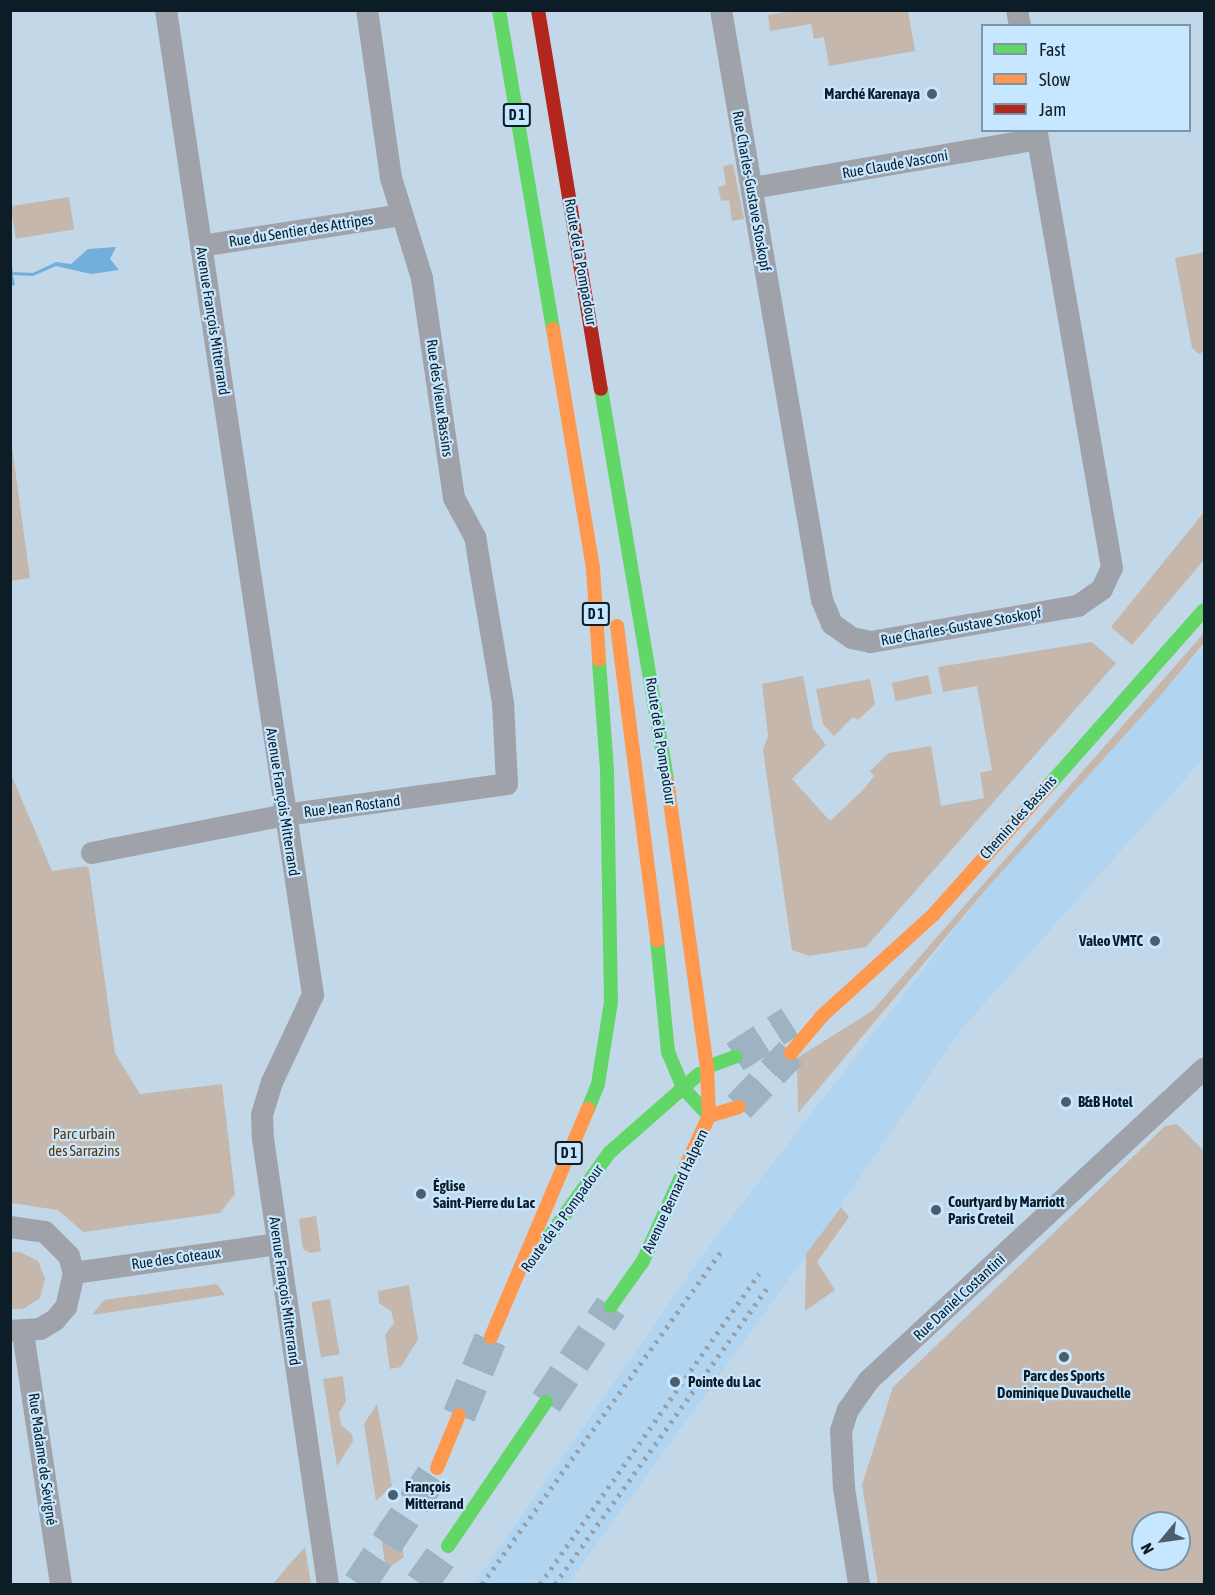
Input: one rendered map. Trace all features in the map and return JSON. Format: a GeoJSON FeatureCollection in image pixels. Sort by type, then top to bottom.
{"type":"FeatureCollection","features":[{"type":"Feature","properties":{"kind":"main road","name":"Route de la Pompadour"},"geometry":{"type":"LineString","coordinates":[[499,10],[567,404],[594,581],[608,770],[611,1002],[598,1084],[512,1287]]}},
{"type":"Feature","properties":{"kind":"main road","name":"Route de la Pompadour"},"geometry":{"type":"LineString","coordinates":[[512,1287],[609,1153],[707,1067],[677,841],[538,10]]}},
{"type":"Feature","properties":{"kind":"main road"},"geometry":{"type":"LineString","coordinates":[[567,404],[585,426]]}},
{"type":"Feature","properties":{"kind":"main road"},"geometry":{"type":"LineString","coordinates":[[615,608],[647,841],[668,1052],[683,1088],[709,1116],[739,1107]]}},
{"type":"Feature","properties":{"kind":"main road","name":"Chemin des Bassins"},"geometry":{"type":"LineString","coordinates":[[791,1053],[822,1016],[934,914],[1204,610]]}},
{"type":"Feature","properties":{"kind":"main road"},"geometry":{"type":"LineString","coordinates":[[801,1020],[822,1016]]}},
{"type":"Feature","properties":{"kind":"main road"},"geometry":{"type":"LineString","coordinates":[[707,1067],[735,1057]]}},
{"type":"Feature","properties":{"kind":"main road","name":"Avenue Bernard Halpern"},"geometry":{"type":"LineString","coordinates":[[611,1306],[643,1261],[709,1116],[707,1067]]}},
{"type":"Feature","properties":{"kind":"main road","name":"D 1"},"geometry":{"type":"LineString","coordinates":[[491,1337],[512,1287]]}},
{"type":"Feature","properties":{"kind":"main road"},"geometry":{"type":"LineString","coordinates":[[448,1546],[546,1402]]}},
{"type":"Feature","properties":{"kind":"main road"},"geometry":{"type":"LineString","coordinates":[[437,1468],[459,1415]]}},
{"type":"Feature","properties":{"kind":"street","name":"Avenue François Mitterrand"},"geometry":{"type":"LineString","coordinates":[[166,10],[313,994],[272,1082],[262,1115],[278,1244],[328,1584]]}},
{"type":"Feature","properties":{"kind":"street","name":"Rue des Vieux Bassins"},"geometry":{"type":"LineString","coordinates":[[367,10],[391,178],[401,215],[420,266],[454,498],[475,537],[503,703],[507,784]]}},
{"type":"Feature","properties":{"kind":"street","name":"Rue Charles-Gustave Stoskopf"},"geometry":{"type":"LineString","coordinates":[[721,10],[822,600],[832,624],[852,638],[882,640],[1078,606],[1102,589],[1112,568],[1037,135]]}},
{"type":"Feature","properties":{"kind":"street","name":"Rue Claude Vasconi"},"geometry":{"type":"LineString","coordinates":[[752,188],[1037,135]]}},
{"type":"Feature","properties":{"kind":"street","name":"Rue du Sentier des Attripes"},"geometry":{"type":"LineString","coordinates":[[201,246],[401,215]]}},
{"type":"Feature","properties":{"kind":"street","name":"Rue Jean Rostand"},"geometry":{"type":"LineString","coordinates":[[92,853],[285,815],[507,784]]}},
{"type":"Feature","properties":{"kind":"street","name":"Rue Daniel Costantini"},"geometry":{"type":"LineString","coordinates":[[859,1584],[844,1488],[841,1431],[848,1410],[868,1380],[1204,1069]]}},
{"type":"Feature","properties":{"kind":"street"},"geometry":{"type":"LineString","coordinates":[[10,1227],[45,1232],[69,1257],[74,1273],[66,1307],[48,1325],[17,1332]]}},
{"type":"Feature","properties":{"kind":"street","name":"Rue des Coteaux"},"geometry":{"type":"LineString","coordinates":[[74,1273],[278,1244]]}},
{"type":"Feature","properties":{"kind":"street","name":"Rue Madame de Sévigné"},"geometry":{"type":"LineString","coordinates":[[17,1332],[61,1584]]}},
{"type":"Feature","properties":{"kind":"shaded area"},"geometry":{"type":"Polygon","coordinates":[[[116,247],[110,259],[119,270],[91,274],[56,266],[33,276],[13,275],[15,285],[11,286],[11,262],[13,272],[33,273],[56,262],[71,264],[88,249],[116,247]]]}},
{"type":"Feature","properties":{"kind":"shaded area"},"geometry":{"type":"Polygon","coordinates":[[[1204,647],[1204,758],[960,1031],[811,1249],[568,1584],[474,1584],[704,1253],[803,1124],[988,887],[1204,647]]]}},
{"type":"Feature","properties":{"kind":"green space"},"geometry":{"type":"Polygon","coordinates":[[[793,11],[908,11],[915,51],[829,66],[824,37],[814,39],[811,24],[770,31],[768,15],[793,11]]]}},
{"type":"Feature","properties":{"kind":"green space"},"geometry":{"type":"Polygon","coordinates":[[[733,164],[744,219],[732,221],[729,200],[721,201],[718,187],[726,185],[723,166],[733,164]]]}},
{"type":"Feature","properties":{"kind":"green space"},"geometry":{"type":"Polygon","coordinates":[[[69,197],[74,230],[16,239],[11,206],[69,197]]]}},
{"type":"Feature","properties":{"kind":"green space"},"geometry":{"type":"Polygon","coordinates":[[[1204,252],[1204,351],[1199,354],[1192,348],[1175,258],[1204,252]]]}},
{"type":"Feature","properties":{"kind":"green space"},"geometry":{"type":"Polygon","coordinates":[[[12,447],[30,578],[11,581],[10,448],[12,447]]]}},
{"type":"Feature","properties":{"kind":"green space"},"geometry":{"type":"Polygon","coordinates":[[[1204,512],[1204,560],[1132,645],[1111,627],[1204,512]]]}},
{"type":"Feature","properties":{"kind":"green space"},"geometry":{"type":"Polygon","coordinates":[[[1204,633],[1204,643],[1161,695],[988,887],[798,1113],[797,1058],[872,1011],[1204,633]]]}},
{"type":"Feature","properties":{"kind":"green space"},"geometry":{"type":"Polygon","coordinates":[[[1092,642],[1116,663],[866,947],[809,956],[792,950],[763,750],[768,736],[762,684],[803,676],[813,728],[826,745],[792,779],[830,821],[864,789],[874,776],[870,771],[889,753],[931,746],[941,806],[984,798],[980,773],[992,770],[977,686],[943,692],[938,667],[1092,642]]]}},
{"type":"Feature","properties":{"kind":"green space"},"geometry":{"type":"Polygon","coordinates":[[[928,675],[932,694],[896,701],[892,683],[928,675]]]}},
{"type":"Feature","properties":{"kind":"green space"},"geometry":{"type":"Polygon","coordinates":[[[870,679],[875,704],[858,720],[853,717],[834,736],[823,724],[816,689],[870,679]]]}},
{"type":"Feature","properties":{"kind":"green space","name":"Parc urbain des Sarrazins"},"geometry":{"type":"Polygon","coordinates":[[[11,774],[52,871],[86,866],[89,869],[115,1053],[140,1094],[222,1084],[235,1194],[220,1213],[83,1232],[58,1210],[11,1203],[11,774]]]}},
{"type":"Feature","properties":{"kind":"green space","name":"Parc des Sports Dominique Duvauchelle"},"geometry":{"type":"Polygon","coordinates":[[[1177,1124],[1204,1151],[1204,1584],[878,1584],[862,1485],[893,1387],[1165,1126],[1177,1124]]]}},
{"type":"Feature","properties":{"kind":"green space"},"geometry":{"type":"Polygon","coordinates":[[[841,1207],[849,1217],[817,1262],[835,1290],[805,1311],[806,1254],[841,1207]]]}},
{"type":"Feature","properties":{"kind":"green space"},"geometry":{"type":"Polygon","coordinates":[[[316,1216],[321,1251],[310,1253],[303,1249],[299,1219],[316,1216]]]}},
{"type":"Feature","properties":{"kind":"green space"},"geometry":{"type":"Polygon","coordinates":[[[11,1252],[20,1252],[38,1261],[45,1279],[40,1298],[23,1309],[11,1309],[11,1252]]]}},
{"type":"Feature","properties":{"kind":"green space"},"geometry":{"type":"Polygon","coordinates":[[[217,1284],[225,1295],[92,1315],[104,1300],[217,1284]]]}},
{"type":"Feature","properties":{"kind":"green space"},"geometry":{"type":"Polygon","coordinates":[[[409,1285],[418,1339],[401,1367],[390,1369],[385,1335],[394,1323],[391,1311],[379,1303],[378,1291],[409,1285]]]}},
{"type":"Feature","properties":{"kind":"green space"},"geometry":{"type":"Polygon","coordinates":[[[330,1299],[340,1354],[321,1357],[311,1302],[330,1299]]]}},
{"type":"Feature","properties":{"kind":"green space"},"geometry":{"type":"Polygon","coordinates":[[[343,1376],[346,1401],[339,1413],[341,1425],[352,1434],[353,1441],[337,1466],[323,1379],[343,1376]]]}},
{"type":"Feature","properties":{"kind":"green space"},"geometry":{"type":"Polygon","coordinates":[[[377,1404],[392,1486],[376,1501],[364,1424],[377,1404]]]}},
{"type":"Feature","properties":{"kind":"green space"},"geometry":{"type":"Polygon","coordinates":[[[396,1510],[404,1557],[386,1570],[379,1523],[396,1510]]]}},
{"type":"Feature","properties":{"kind":"green space"},"geometry":{"type":"Polygon","coordinates":[[[305,1547],[311,1584],[273,1584],[288,1566],[305,1547]]]}},
{"type":"Feature","properties":{"kind":"tunnel"},"geometry":{"type":"LineString","coordinates":[[735,1057],[790,1022]]}},
{"type":"Feature","properties":{"kind":"tunnel"},"geometry":{"type":"LineString","coordinates":[[739,1107],[791,1053]]}},
{"type":"Feature","properties":{"kind":"tunnel"},"geometry":{"type":"LineString","coordinates":[[546,1402],[611,1306]]}},
{"type":"Feature","properties":{"kind":"tunnel"},"geometry":{"type":"LineString","coordinates":[[459,1415],[491,1337]]}},
{"type":"Feature","properties":{"kind":"tunnel"},"geometry":{"type":"LineString","coordinates":[[359,1584],[437,1468]]}},
{"type":"Feature","properties":{"kind":"tunnel"},"geometry":{"type":"LineString","coordinates":[[421,1584],[448,1546]]}},
{"type":"Feature","properties":{"kind":"railway"},"geometry":{"type":"LineString","coordinates":[[482,1584],[723,1248]]}},
{"type":"Feature","properties":{"kind":"railway"},"geometry":{"type":"LineString","coordinates":[[540,1584],[759,1273]]}},
{"type":"Feature","properties":{"kind":"railway"},"geometry":{"type":"LineString","coordinates":[[555,1584],[769,1285]]}},
{"type":"Feature","properties":{"kind":"traffic: fast"},"geometry":{"type":"LineString","coordinates":[[499,10],[553,329]]}},
{"type":"Feature","properties":{"kind":"traffic: fast"},"geometry":{"type":"LineString","coordinates":[[601,389],[667,780]]}},
{"type":"Feature","properties":{"kind":"traffic: fast"},"geometry":{"type":"LineString","coordinates":[[1050,784],[1204,610]]}},
{"type":"Feature","properties":{"kind":"traffic: fast"},"geometry":{"type":"LineString","coordinates":[[588,1109],[598,1084],[611,1002],[607,770],[599,660]]}},
{"type":"Feature","properties":{"kind":"traffic: fast"},"geometry":{"type":"LineString","coordinates":[[657,940],[668,1052],[683,1088],[709,1116]]}},
{"type":"Feature","properties":{"kind":"traffic: fast"},"geometry":{"type":"LineString","coordinates":[[707,1067],[735,1057]]}},
{"type":"Feature","properties":{"kind":"traffic: fast"},"geometry":{"type":"LineString","coordinates":[[548,1238],[609,1153],[699,1074]]}},
{"type":"Feature","properties":{"kind":"traffic: fast"},"geometry":{"type":"LineString","coordinates":[[611,1306],[643,1261],[685,1168]]}},
{"type":"Feature","properties":{"kind":"traffic: fast"},"geometry":{"type":"LineString","coordinates":[[448,1546],[546,1402]]}},
{"type":"Feature","properties":{"kind":"traffic: slow"},"geometry":{"type":"LineString","coordinates":[[553,329],[593,569],[599,660]]}},
{"type":"Feature","properties":{"kind":"traffic: slow"},"geometry":{"type":"LineString","coordinates":[[617,626],[657,940]]}},
{"type":"Feature","properties":{"kind":"traffic: slow"},"geometry":{"type":"LineString","coordinates":[[667,780],[707,1067],[709,1116],[685,1168]]}},
{"type":"Feature","properties":{"kind":"traffic: slow"},"geometry":{"type":"LineString","coordinates":[[791,1053],[822,1016],[934,914],[1050,784]]}},
{"type":"Feature","properties":{"kind":"traffic: slow"},"geometry":{"type":"LineString","coordinates":[[709,1116],[739,1107]]}},
{"type":"Feature","properties":{"kind":"traffic: slow"},"geometry":{"type":"LineString","coordinates":[[491,1337],[588,1109]]}},
{"type":"Feature","properties":{"kind":"traffic: slow"},"geometry":{"type":"LineString","coordinates":[[437,1468],[459,1415]]}},
{"type":"Feature","properties":{"kind":"traffic: jam"},"geometry":{"type":"LineString","coordinates":[[538,10],[601,389]]}},
{"type":"Feature","properties":{"kind":"place","name":"Marché Karenaya"},"geometry":{"type":"Point","coordinates":[932,94]}},
{"type":"Feature","properties":{"kind":"place","name":"Valeo VMTC"},"geometry":{"type":"Point","coordinates":[1155,941]}},
{"type":"Feature","properties":{"kind":"place","name":"B&B Hotel"},"geometry":{"type":"Point","coordinates":[1066,1102]}},
{"type":"Feature","properties":{"kind":"place","name":"Église Saint-Pierre du Lac"},"geometry":{"type":"Point","coordinates":[421,1194]}},
{"type":"Feature","properties":{"kind":"place","name":"Courtyard by Marriott Paris Creteil"},"geometry":{"type":"Point","coordinates":[936,1210]}},
{"type":"Feature","properties":{"kind":"place","name":"Parc des Sports Dominique Duvauchelle"},"geometry":{"type":"Point","coordinates":[1064,1357]}},
{"type":"Feature","properties":{"kind":"place","name":"Pointe du Lac"},"geometry":{"type":"Point","coordinates":[675,1382]}},
{"type":"Feature","properties":{"kind":"place","name":"François Mitterrand"},"geometry":{"type":"Point","coordinates":[393,1495]}}]}
